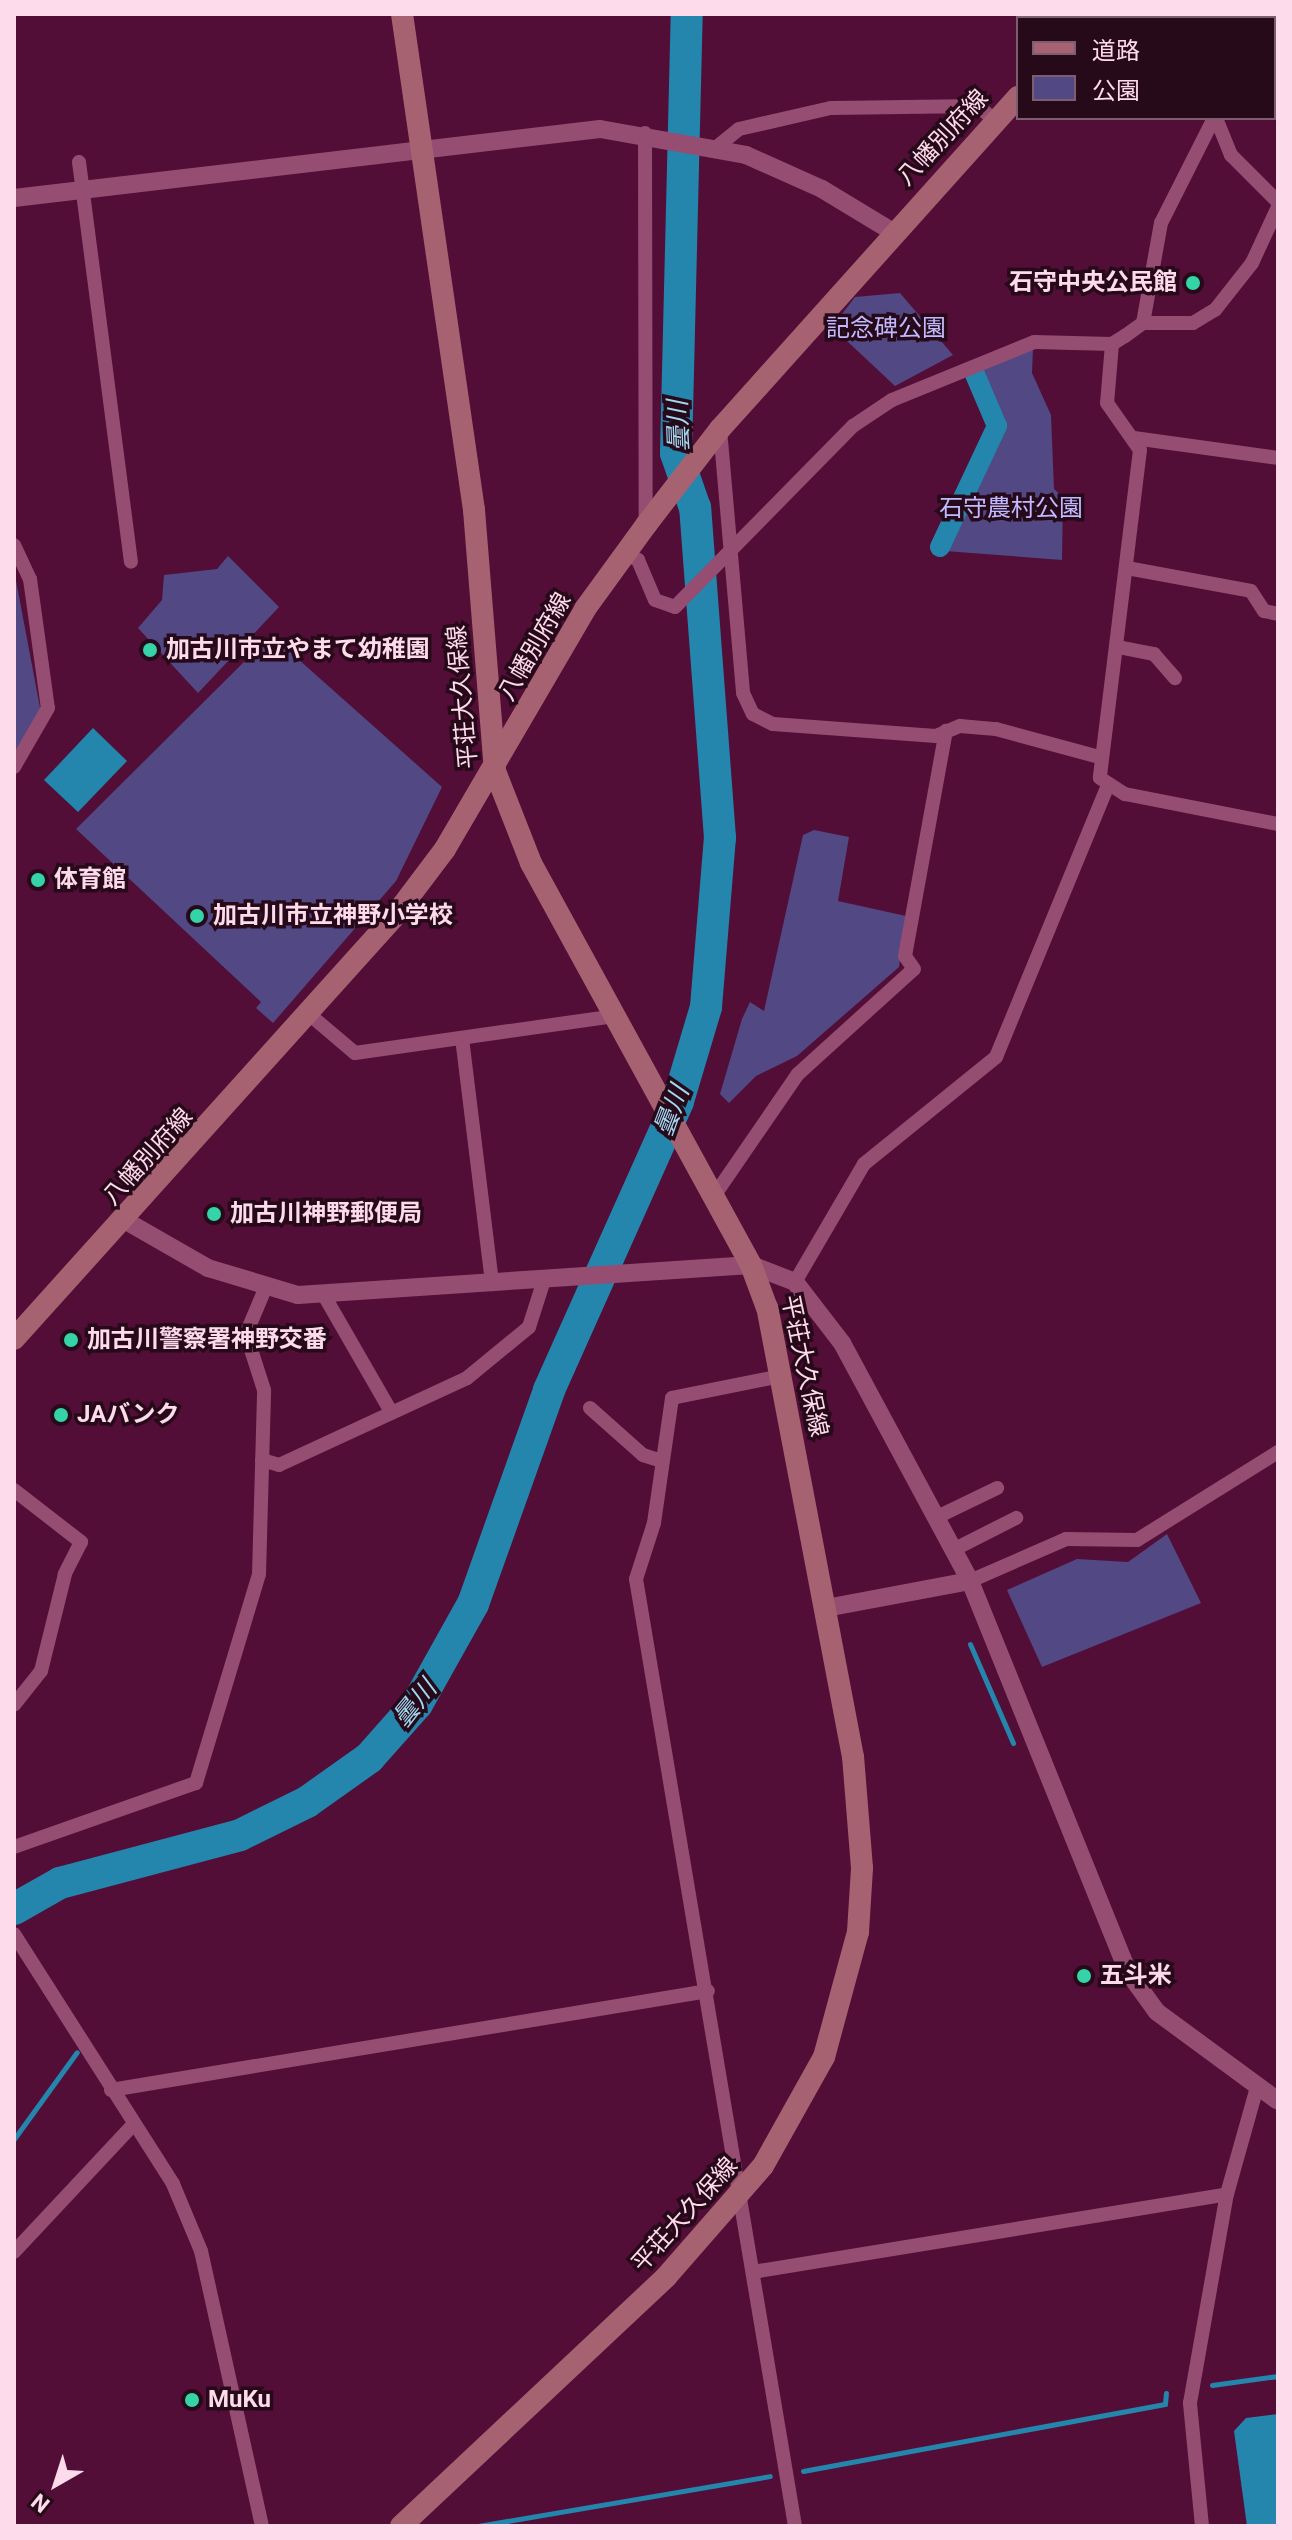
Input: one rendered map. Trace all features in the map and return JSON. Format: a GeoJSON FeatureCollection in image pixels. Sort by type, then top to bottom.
{"type":"FeatureCollection","features":[{"type":"Feature","properties":{"kind":"main road","name":"平荘大久保線"},"geometry":{"type":"LineString","coordinates":[[401,2526],[666,2277],[741,2196],[796,2117],[824,2057],[858,1932],[861,1815],[826,1608],[781,1376],[751,1265],[531,863],[495,771],[474,510],[402,14]]}},
{"type":"Feature","properties":{"kind":"main road","name":"八幡別府線"},"geometry":{"type":"LineString","coordinates":[[14,1339],[126,1221],[393,918],[495,771],[585,609],[646,525],[720,429],[993,119],[1016,99]]}},
{"type":"Feature","properties":{"kind":"street"},"geometry":{"type":"LineString","coordinates":[[718,146],[739,129],[831,108],[978,106],[993,119]]}},
{"type":"Feature","properties":{"kind":"street"},"geometry":{"type":"LineString","coordinates":[[1143,323],[1161,223],[1214,120]]}},
{"type":"Feature","properties":{"kind":"street"},"geometry":{"type":"LineString","coordinates":[[625,553],[638,560],[664,607],[675,607],[853,426],[952,373],[1034,342],[1112,344],[1143,323],[1193,323],[1215,310],[1252,263],[1278,205],[1231,155],[1216,120]]}},
{"type":"Feature","properties":{"kind":"street"},"geometry":{"type":"LineString","coordinates":[[14,198],[558,130],[645,133],[718,146],[822,189],[893,232]]}},
{"type":"Feature","properties":{"kind":"street"},"geometry":{"type":"LineString","coordinates":[[645,133],[646,525]]}},
{"type":"Feature","properties":{"kind":"street"},"geometry":{"type":"LineString","coordinates":[[79,162],[131,562]]}},
{"type":"Feature","properties":{"kind":"street"},"geometry":{"type":"LineString","coordinates":[[795,1282],[864,1164],[996,1057],[1107,788],[1099,757],[1118,647],[1140,450],[1107,403],[1112,344]]}},
{"type":"Feature","properties":{"kind":"street"},"geometry":{"type":"LineString","coordinates":[[720,429],[743,693],[753,714],[773,724],[1031,735],[1099,757]]}},
{"type":"Feature","properties":{"kind":"street"},"geometry":{"type":"LineString","coordinates":[[1134,438],[1278,458]]}},
{"type":"Feature","properties":{"kind":"street"},"geometry":{"type":"LineString","coordinates":[[14,545],[30,579],[48,708],[14,767]]}},
{"type":"Feature","properties":{"kind":"street"},"geometry":{"type":"LineString","coordinates":[[1127,568],[1251,591],[1264,611],[1278,614]]}},
{"type":"Feature","properties":{"kind":"street"},"geometry":{"type":"LineString","coordinates":[[1118,647],[1154,654],[1175,678]]}},
{"type":"Feature","properties":{"kind":"street"},"geometry":{"type":"LineString","coordinates":[[712,1192],[798,1074],[914,969],[905,956],[946,731]]}},
{"type":"Feature","properties":{"kind":"street"},"geometry":{"type":"LineString","coordinates":[[1107,788],[1278,824]]}},
{"type":"Feature","properties":{"kind":"street"},"geometry":{"type":"LineString","coordinates":[[310,1015],[355,1053],[614,1016]]}},
{"type":"Feature","properties":{"kind":"street"},"geometry":{"type":"LineString","coordinates":[[462,1038],[492,1284]]}},
{"type":"Feature","properties":{"kind":"street"},"geometry":{"type":"LineString","coordinates":[[126,1221],[164,1247],[265,1289],[325,1297],[751,1265],[795,1282],[842,1343],[970,1581],[1128,1972],[1157,2012],[1278,2101]]}},
{"type":"Feature","properties":{"kind":"street"},"geometry":{"type":"LineString","coordinates":[[262,1460],[279,1465],[391,1412],[414,1409],[493,1359],[529,1327],[552,1280]]}},
{"type":"Feature","properties":{"kind":"street"},"geometry":{"type":"LineString","coordinates":[[14,1847],[196,1783],[259,1574],[264,1390],[246,1334],[265,1289]]}},
{"type":"Feature","properties":{"kind":"street"},"geometry":{"type":"LineString","coordinates":[[325,1297],[391,1412]]}},
{"type":"Feature","properties":{"kind":"street"},"geometry":{"type":"LineString","coordinates":[[781,1376],[678,1393],[667,1407],[662,1461],[636,1579],[708,1991],[795,2526]]}},
{"type":"Feature","properties":{"kind":"street"},"geometry":{"type":"LineString","coordinates":[[590,1408],[643,1455],[662,1461]]}},
{"type":"Feature","properties":{"kind":"street"},"geometry":{"type":"LineString","coordinates":[[826,1608],[970,1581],[1066,1539],[1137,1540],[1278,1452]]}},
{"type":"Feature","properties":{"kind":"street"},"geometry":{"type":"LineString","coordinates":[[935,1518],[997,1488]]}},
{"type":"Feature","properties":{"kind":"street"},"geometry":{"type":"LineString","coordinates":[[14,1490],[81,1542],[65,1574],[41,1671],[14,1705]]}},
{"type":"Feature","properties":{"kind":"street"},"geometry":{"type":"LineString","coordinates":[[953,1550],[1016,1518]]}},
{"type":"Feature","properties":{"kind":"street"},"geometry":{"type":"LineString","coordinates":[[15,1935],[173,2184],[201,2251],[262,2526]]}},
{"type":"Feature","properties":{"kind":"street"},"geometry":{"type":"LineString","coordinates":[[111,2090],[708,1991]]}},
{"type":"Feature","properties":{"kind":"street"},"geometry":{"type":"LineString","coordinates":[[1202,2526],[1190,2403],[1227,2194],[1257,2087]]}},
{"type":"Feature","properties":{"kind":"street"},"geometry":{"type":"LineString","coordinates":[[14,2252],[133,2125]]}},
{"type":"Feature","properties":{"kind":"street"},"geometry":{"type":"LineString","coordinates":[[753,2272],[1227,2194]]}},
{"type":"Feature","properties":{"kind":"green space","name":"記念碑公園"},"geometry":{"type":"Polygon","coordinates":[[[900,293],[953,355],[895,386],[832,327],[855,297],[900,293]]]}},
{"type":"Feature","properties":{"kind":"green space","name":"石守農村公園"},"geometry":{"type":"Polygon","coordinates":[[[1033,348],[1032,373],[1051,415],[1054,489],[1063,497],[1062,560],[945,551],[999,427],[977,369],[1033,348]]]}},
{"type":"Feature","properties":{"kind":"green space"},"geometry":{"type":"Polygon","coordinates":[[[228,556],[279,607],[198,693],[138,628],[162,600],[164,575],[217,569],[228,556]]]}},
{"type":"Feature","properties":{"kind":"green space"},"geometry":{"type":"Polygon","coordinates":[[[14,570],[42,718],[14,761],[14,570]]]}},
{"type":"Feature","properties":{"kind":"green space"},"geometry":{"type":"Polygon","coordinates":[[[271,635],[442,787],[396,881],[273,1023],[256,1008],[261,1002],[76,829],[271,635]]]}},
{"type":"Feature","properties":{"kind":"green space"},"geometry":{"type":"Polygon","coordinates":[[[814,830],[849,837],[838,901],[906,916],[899,967],[797,1056],[756,1076],[729,1103],[720,1094],[742,1019],[750,1002],[764,1011],[803,835],[814,830]]]}},
{"type":"Feature","properties":{"kind":"green space"},"geometry":{"type":"Polygon","coordinates":[[[1167,1534],[1201,1603],[1042,1667],[1007,1590],[1077,1559],[1128,1562],[1167,1534]]]}},
{"type":"Feature","properties":{"kind":"water"},"geometry":{"type":"Polygon","coordinates":[[[93,728],[127,761],[78,812],[44,780],[93,728]]]}},
{"type":"Feature","properties":{"kind":"water"},"geometry":{"type":"Polygon","coordinates":[[[1278,2414],[1278,2526],[1247,2526],[1234,2431],[1246,2418],[1278,2414]]]}},
{"type":"Feature","properties":{"kind":"waterway","name":"曇川"},"geometry":{"type":"LineString","coordinates":[[14,1909],[60,1883],[240,1835],[307,1802],[369,1758],[417,1704],[473,1604],[549,1390],[678,1101],[706,1007],[720,838],[695,508],[676,453],[687,14]]}},
{"type":"Feature","properties":{"kind":"waterway"},"geometry":{"type":"LineString","coordinates":[[940,547],[997,426],[974,372]]}},
{"type":"Feature","properties":{"kind":"waterway"},"geometry":{"type":"LineString","coordinates":[[970,1644],[1013,1743]]}},
{"type":"Feature","properties":{"kind":"waterway"},"geometry":{"type":"LineString","coordinates":[[14,2139],[77,2052]]}},
{"type":"Feature","properties":{"kind":"waterway"},"geometry":{"type":"LineString","coordinates":[[1212,2385],[1278,2376]]}},
{"type":"Feature","properties":{"kind":"waterway"},"geometry":{"type":"LineString","coordinates":[[803,2471],[1165,2404],[1166,2393]]}},
{"type":"Feature","properties":{"kind":"waterway"},"geometry":{"type":"LineString","coordinates":[[478,2526],[770,2476]]}},
{"type":"Feature","properties":{"kind":"place","name":"石守中央公民館"},"geometry":{"type":"Point","coordinates":[1193,283]}},
{"type":"Feature","properties":{"kind":"place","name":"加古川市立やまて幼稚園"},"geometry":{"type":"Point","coordinates":[150,650]}},
{"type":"Feature","properties":{"kind":"place","name":"体育館"},"geometry":{"type":"Point","coordinates":[38,880]}},
{"type":"Feature","properties":{"kind":"place","name":"加古川市立神野小学校"},"geometry":{"type":"Point","coordinates":[197,916]}},
{"type":"Feature","properties":{"kind":"place","name":"加古川神野郵便局"},"geometry":{"type":"Point","coordinates":[214,1214]}},
{"type":"Feature","properties":{"kind":"place","name":"加古川警察署神野交番"},"geometry":{"type":"Point","coordinates":[71,1340]}},
{"type":"Feature","properties":{"kind":"place","name":"JAバンク"},"geometry":{"type":"Point","coordinates":[61,1415]}},
{"type":"Feature","properties":{"kind":"place","name":"五斗米"},"geometry":{"type":"Point","coordinates":[1084,1976]}},
{"type":"Feature","properties":{"kind":"place","name":"MuKu"},"geometry":{"type":"Point","coordinates":[192,2400]}}]}
